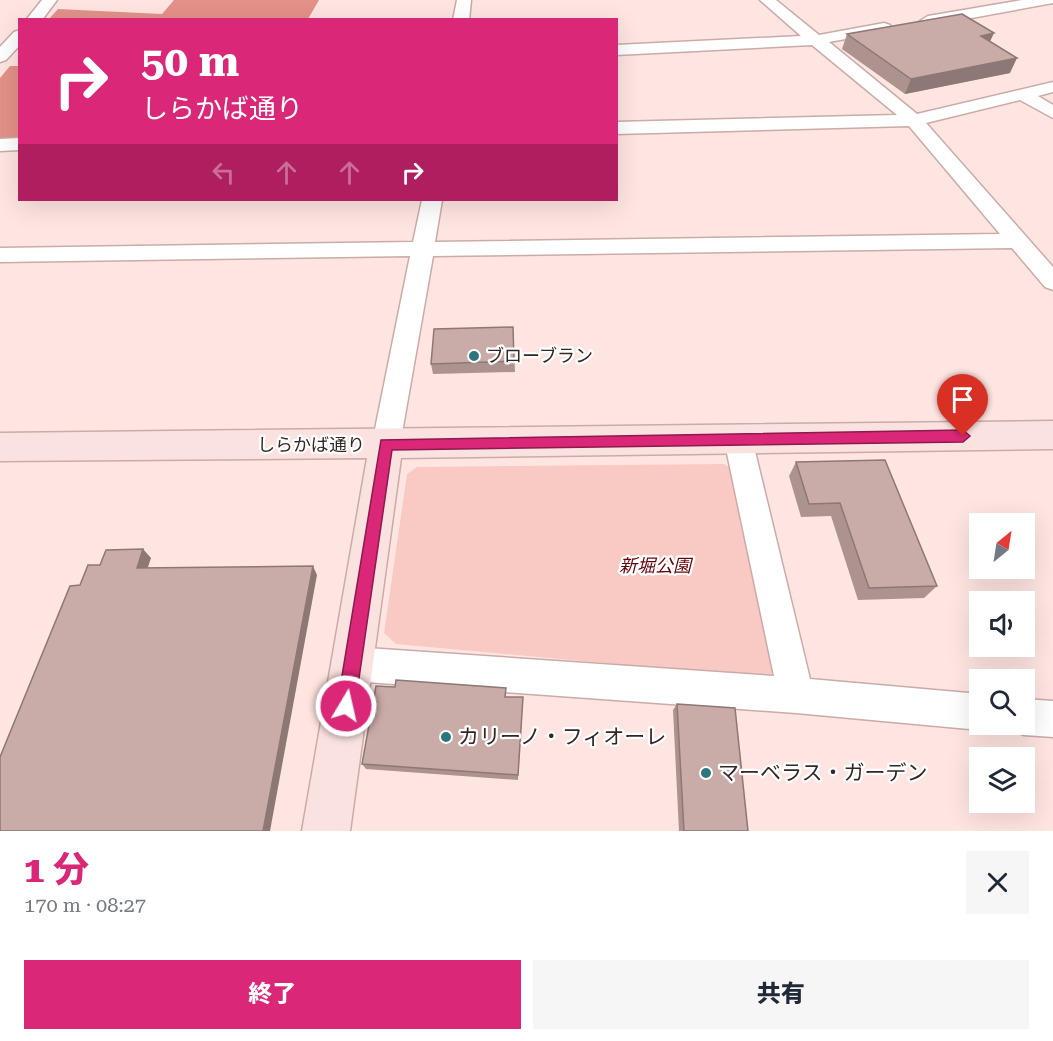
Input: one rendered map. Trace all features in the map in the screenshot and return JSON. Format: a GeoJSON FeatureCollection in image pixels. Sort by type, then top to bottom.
{"type":"FeatureCollection","features":[{"type":"Feature","properties":{"kind":"street"},"geometry":{"type":"LineString","coordinates":[[35,18],[50,0]]}},
{"type":"Feature","properties":{"kind":"street"},"geometry":{"type":"LineString","coordinates":[[461,18],[464,0]]}},
{"type":"Feature","properties":{"kind":"street"},"geometry":{"type":"LineString","coordinates":[[767,0],[914,120],[1053,282]]}},
{"type":"Feature","properties":{"kind":"street"},"geometry":{"type":"LineString","coordinates":[[618,50],[815,40],[1048,0]]}},
{"type":"Feature","properties":{"kind":"street"},"geometry":{"type":"LineString","coordinates":[[0,58],[18,37]]}},
{"type":"Feature","properties":{"kind":"street"},"geometry":{"type":"LineString","coordinates":[[0,58],[18,60]]}},
{"type":"Feature","properties":{"kind":"street"},"geometry":{"type":"LineString","coordinates":[[618,128],[914,120],[1053,87]]}},
{"type":"Feature","properties":{"kind":"street"},"geometry":{"type":"LineString","coordinates":[[1023,94],[1053,113]]}},
{"type":"Feature","properties":{"kind":"street"},"geometry":{"type":"LineString","coordinates":[[0,145],[18,144]]}},
{"type":"Feature","properties":{"kind":"street"},"geometry":{"type":"LineString","coordinates":[[326,831],[386,444],[432,201]]}},
{"type":"Feature","properties":{"kind":"street"},"geometry":{"type":"LineString","coordinates":[[0,255],[1018,241]]}},
{"type":"Feature","properties":{"kind":"street","name":"しらかば通り"},"geometry":{"type":"LineString","coordinates":[[0,447],[1053,435]]}},
{"type":"Feature","properties":{"kind":"street"},"geometry":{"type":"LineString","coordinates":[[738,439],[796,695]]}},
{"type":"Feature","properties":{"kind":"street"},"geometry":{"type":"LineString","coordinates":[[352,664],[796,695],[969,711]]}},
{"type":"Feature","properties":{"kind":"street"},"geometry":{"type":"LineString","coordinates":[[1035,718],[1053,719]]}},
{"type":"Feature","properties":{"kind":"green space","name":"新堀公園"},"geometry":{"type":"Polygon","coordinates":[[[724,464],[738,472],[779,661],[769,678],[396,644],[384,633],[407,474],[417,467],[724,464]]]}},
{"type":"Feature","properties":{"kind":"shaded area"},"geometry":{"type":"Polygon","coordinates":[[[174,0],[319,0],[309,18],[50,18],[58,9],[162,14],[174,0]]]}},
{"type":"Feature","properties":{"kind":"shaded area"},"geometry":{"type":"Polygon","coordinates":[[[10,66],[18,66],[18,141],[0,142],[0,78],[10,66]]]}},
{"type":"Feature","properties":{"kind":"building"},"geometry":{"type":"Polygon","coordinates":[[[962,14],[994,33],[981,36],[1017,58],[911,79],[847,34],[962,14]]]}},
{"type":"Feature","properties":{"kind":"building","name":"ブローブラン"},"geometry":{"type":"Polygon","coordinates":[[[513,327],[514,361],[431,364],[434,329],[513,327]]]}},
{"type":"Feature","properties":{"kind":"building"},"geometry":{"type":"Polygon","coordinates":[[[885,460],[937,586],[869,588],[840,503],[809,504],[796,462],[885,460]]]}},
{"type":"Feature","properties":{"kind":"building"},"geometry":{"type":"Polygon","coordinates":[[[143,549],[137,568],[313,566],[263,831],[0,831],[0,757],[70,586],[80,585],[88,565],[100,565],[106,550],[143,549]]]}},
{"type":"Feature","properties":{"kind":"building","name":"カリーノ・フィオーレ"},"geometry":{"type":"Polygon","coordinates":[[[396,680],[506,688],[505,697],[523,697],[518,775],[362,764],[376,686],[395,687],[396,680]]]}},
{"type":"Feature","properties":{"kind":"building","name":"マーベラス・ガーデン"},"geometry":{"type":"Polygon","coordinates":[[[677,704],[735,708],[748,831],[684,831],[677,704]]]}},
{"type":"Feature","properties":{"kind":"place","name":"ブローブラン"},"geometry":{"type":"Point","coordinates":[474,356]}},
{"type":"Feature","properties":{"kind":"place","name":"カリーノ・フィオーレ"},"geometry":{"type":"Point","coordinates":[446,737]}},
{"type":"Feature","properties":{"kind":"place","name":"マーベラス・ガーデン"},"geometry":{"type":"Point","coordinates":[706,773]}},
{"type":"Feature","properties":{"kind":"route"},"geometry":{"type":"LineString","coordinates":[[346,706],[386,444],[963,436]]}}]}
